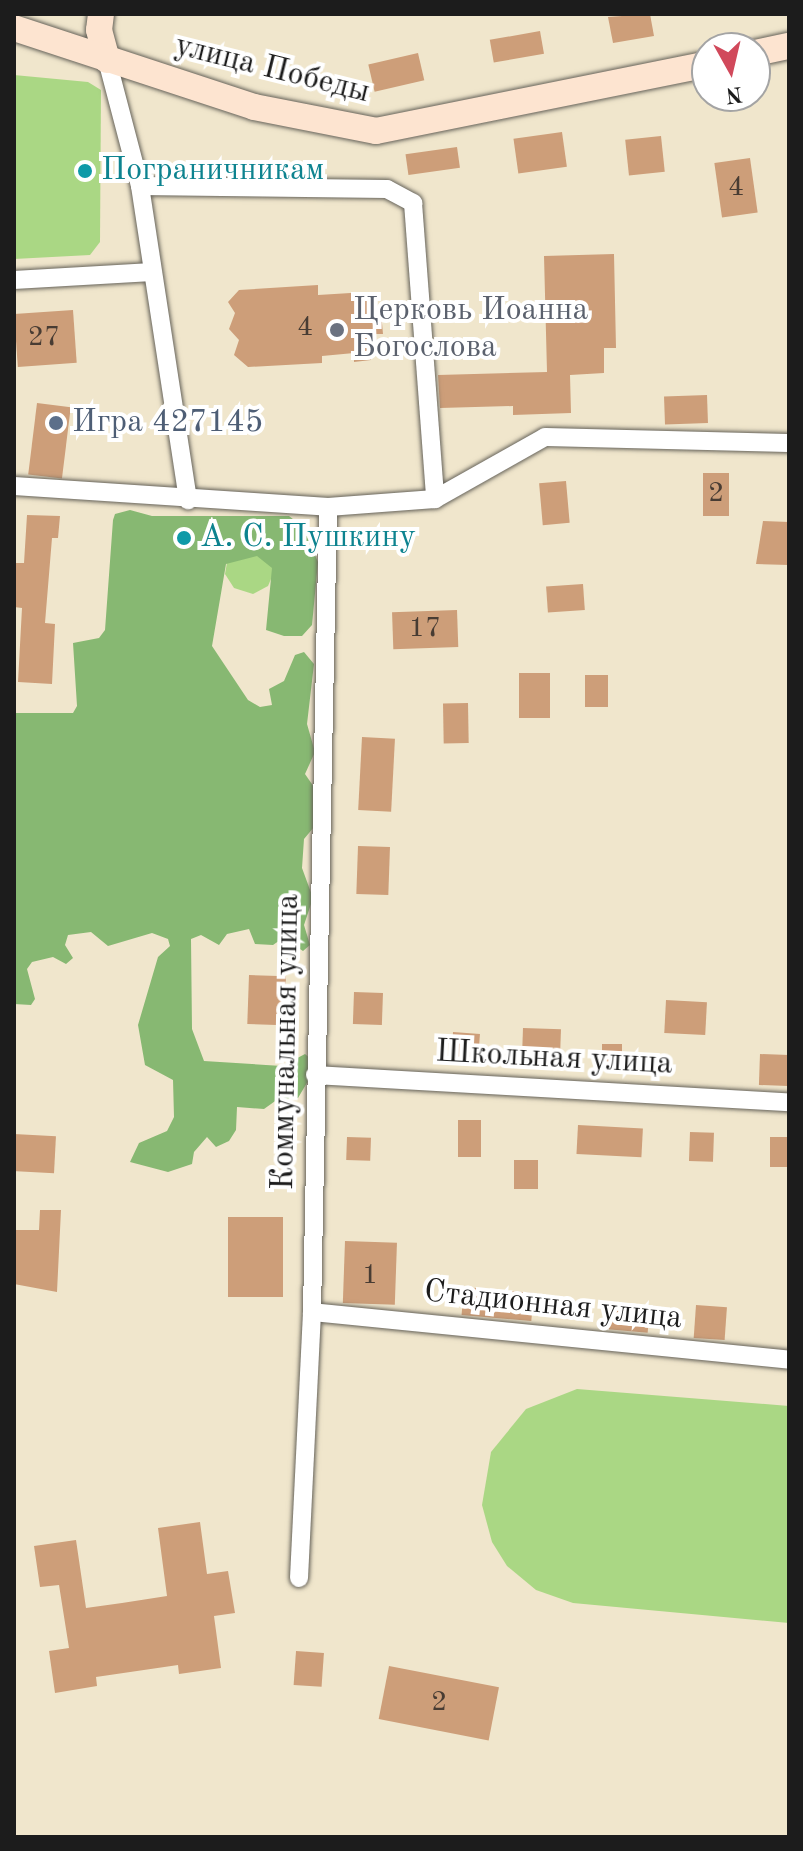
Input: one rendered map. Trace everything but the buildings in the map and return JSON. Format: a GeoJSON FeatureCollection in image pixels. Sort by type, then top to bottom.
{"type":"FeatureCollection","features":[{"type":"Feature","properties":{"kind":"main road"},"geometry":{"type":"LineString","coordinates":[[101,14],[99,30],[107,60]]}},
{"type":"Feature","properties":{"kind":"main road","name":"улица Победы"},"geometry":{"type":"LineString","coordinates":[[14,28],[107,60],[298,118],[376,131],[691,67]]}},
{"type":"Feature","properties":{"kind":"street"},"geometry":{"type":"LineString","coordinates":[[107,60],[140,186],[188,500]]}},
{"type":"Feature","properties":{"kind":"street"},"geometry":{"type":"LineString","coordinates":[[140,186],[387,189],[413,203],[435,499]]}},
{"type":"Feature","properties":{"kind":"street"},"geometry":{"type":"LineString","coordinates":[[14,280],[152,272]]}},
{"type":"Feature","properties":{"kind":"street"},"geometry":{"type":"LineString","coordinates":[[14,486],[328,507],[435,499],[545,437],[789,443]]}},
{"type":"Feature","properties":{"kind":"street","name":"Коммунальная улица"},"geometry":{"type":"LineString","coordinates":[[299,1578],[312,1312],[328,507]]}},
{"type":"Feature","properties":{"kind":"street","name":"Школьная улица"},"geometry":{"type":"LineString","coordinates":[[315,1075],[789,1102]]}},
{"type":"Feature","properties":{"kind":"street","name":"Стадионная улица"},"geometry":{"type":"LineString","coordinates":[[312,1312],[789,1360]]}},
{"type":"Feature","properties":{"kind":"green space"},"geometry":{"type":"Polygon","coordinates":[[[14,75],[88,82],[101,90],[100,242],[90,255],[14,259],[14,75]]]}},
{"type":"Feature","properties":{"kind":"green space"},"geometry":{"type":"Polygon","coordinates":[[[130,510],[152,516],[289,516],[302,526],[318,562],[312,625],[302,636],[284,636],[266,630],[272,568],[257,556],[226,564],[212,646],[248,700],[260,707],[272,705],[269,689],[284,681],[295,655],[304,652],[314,664],[307,724],[315,752],[305,774],[316,790],[314,827],[304,839],[302,868],[313,898],[304,925],[310,945],[303,951],[283,938],[273,945],[255,944],[249,929],[227,934],[219,945],[201,935],[191,939],[192,1029],[204,1061],[282,1066],[305,1054],[311,1059],[311,1076],[298,1098],[278,1099],[264,1109],[237,1107],[236,1130],[229,1141],[216,1147],[207,1137],[194,1152],[192,1164],[168,1172],[130,1162],[139,1143],[167,1131],[174,1117],[173,1080],[145,1065],[138,1025],[158,957],[170,946],[168,939],[152,933],[108,946],[91,932],[68,935],[65,945],[73,958],[66,964],[53,957],[32,962],[27,969],[35,999],[31,1005],[14,1004],[14,713],[73,713],[77,706],[73,643],[99,638],[105,630],[113,520],[115,514],[130,510]]]}},
{"type":"Feature","properties":{"kind":"green space"},"geometry":{"type":"Polygon","coordinates":[[[263,548],[274,572],[268,586],[253,594],[234,588],[225,574],[228,557],[263,548]]]}},
{"type":"Feature","properties":{"kind":"green space"},"geometry":{"type":"Polygon","coordinates":[[[577,1389],[789,1406],[789,1623],[573,1603],[536,1590],[507,1566],[492,1542],[482,1505],[491,1452],[526,1409],[577,1389]]]}},
{"type":"Feature","properties":{"kind":"place","name":"Пограничникам"},"geometry":{"type":"Point","coordinates":[85,171]}},
{"type":"Feature","properties":{"kind":"place","name":"Церковь Иоанна Богослова"},"geometry":{"type":"Point","coordinates":[337,330]}},
{"type":"Feature","properties":{"kind":"place","name":"Игра 427145"},"geometry":{"type":"Point","coordinates":[56,423]}},
{"type":"Feature","properties":{"kind":"place","name":"А. С. Пушкину"},"geometry":{"type":"Point","coordinates":[184,538]}}]}
